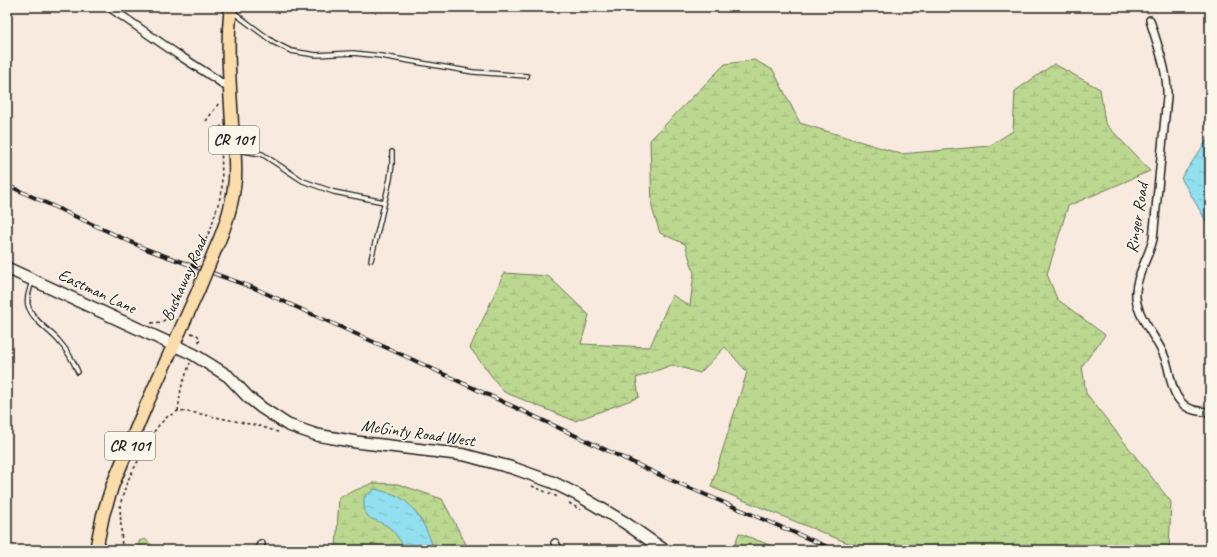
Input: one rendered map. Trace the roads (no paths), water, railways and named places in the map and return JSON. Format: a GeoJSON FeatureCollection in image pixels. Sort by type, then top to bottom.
{"type":"FeatureCollection","features":[{"type":"Feature","properties":{"kind":"main road","name":"Bushaway Road"},"geometry":{"type":"LineString","coordinates":[[96,550],[101,522],[113,484],[221,236],[234,189],[234,149],[229,41],[230,9]]}},
{"type":"Feature","properties":{"kind":"main road","name":"Eastman Lane"},"geometry":{"type":"LineString","coordinates":[[7,268],[173,345]]}},
{"type":"Feature","properties":{"kind":"main road","name":"McGinty Road West"},"geometry":{"type":"LineString","coordinates":[[173,345],[193,354],[228,376],[248,397],[273,416],[288,425],[317,435],[356,442],[465,455],[513,468],[552,482],[578,495],[624,522],[664,550]]}},
{"type":"Feature","properties":{"kind":"street"},"geometry":{"type":"LineString","coordinates":[[108,7],[231,90]]}},
{"type":"Feature","properties":{"kind":"street","name":"Ringer Road"},"geometry":{"type":"LineString","coordinates":[[1150,20],[1165,72],[1167,97],[1153,239],[1136,291],[1137,303],[1141,315],[1166,359],[1176,397],[1183,405],[1192,410],[1210,412]]}},
{"type":"Feature","properties":{"kind":"street"},"geometry":{"type":"LineString","coordinates":[[555,543],[559,550]]}},
{"type":"Feature","properties":{"kind":"lane"},"geometry":{"type":"LineString","coordinates":[[230,9],[273,42],[291,51],[316,55],[353,53],[381,56],[473,72],[527,76]]}},
{"type":"Feature","properties":{"kind":"lane"},"geometry":{"type":"LineString","coordinates":[[234,149],[262,154],[303,181],[334,192],[384,202]]}},
{"type":"Feature","properties":{"kind":"lane"},"geometry":{"type":"LineString","coordinates":[[371,260],[392,164],[392,152]]}},
{"type":"Feature","properties":{"kind":"lane"},"geometry":{"type":"LineString","coordinates":[[33,280],[28,296],[28,308],[58,340],[73,359],[78,372]]}},
{"type":"Feature","properties":{"kind":"water"},"geometry":{"type":"Polygon","coordinates":[[[1210,136],[1210,228],[1181,178],[1210,136]]]}},
{"type":"Feature","properties":{"kind":"water"},"geometry":{"type":"Polygon","coordinates":[[[375,489],[401,498],[414,510],[424,525],[434,550],[405,550],[391,529],[368,516],[364,506],[364,497],[375,489]]]}},
{"type":"Feature","properties":{"kind":"railway"},"geometry":{"type":"LineString","coordinates":[[7,185],[146,249],[254,288],[407,357],[664,477],[835,550]]}}]}
